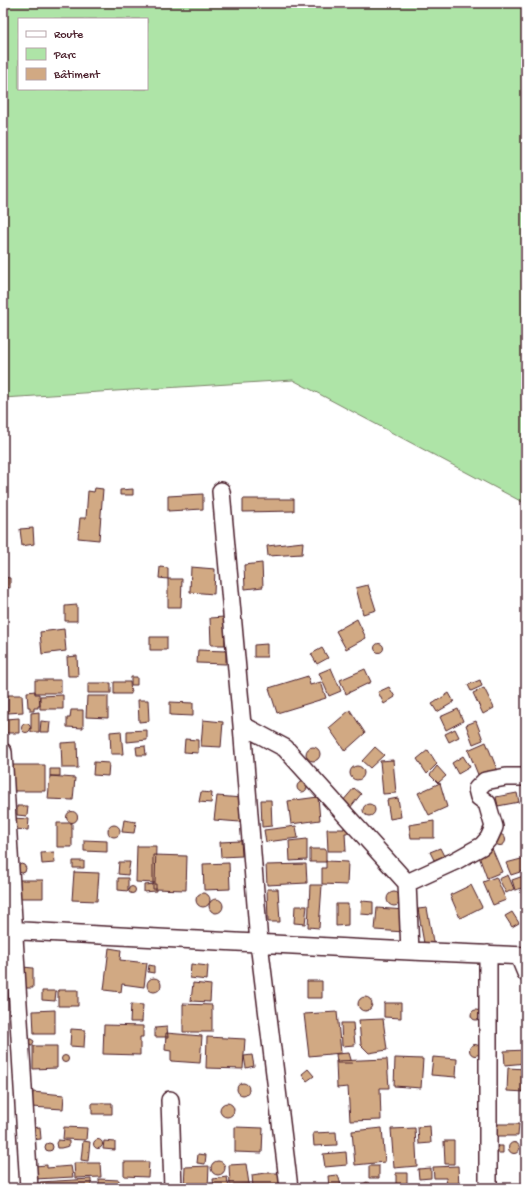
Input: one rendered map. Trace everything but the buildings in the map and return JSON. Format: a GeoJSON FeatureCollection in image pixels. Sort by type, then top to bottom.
{"type":"FeatureCollection","features":[{"type":"Feature","properties":{"kind":"street"},"geometry":{"type":"LineString","coordinates":[[221,491],[242,725],[259,943],[289,1188]]}},
{"type":"Feature","properties":{"kind":"street"},"geometry":{"type":"LineString","coordinates":[[242,725],[285,748],[407,882],[410,951]]}},
{"type":"Feature","properties":{"kind":"street"},"geometry":{"type":"LineString","coordinates":[[3,752],[8,930],[29,1188]]}},
{"type":"Feature","properties":{"kind":"street"},"geometry":{"type":"LineString","coordinates":[[407,882],[455,861],[482,846],[489,838],[494,827],[487,803],[479,797],[477,788],[485,781],[506,777],[526,777]]}},
{"type":"Feature","properties":{"kind":"street"},"geometry":{"type":"LineString","coordinates":[[8,930],[522,956],[526,973]]}},
{"type":"Feature","properties":{"kind":"street"},"geometry":{"type":"LineString","coordinates":[[488,954],[488,1188]]}},
{"type":"Feature","properties":{"kind":"street"},"geometry":{"type":"LineString","coordinates":[[170,1100],[173,1188]]}},
{"type":"Feature","properties":{"kind":"green space"},"geometry":{"type":"Polygon","coordinates":[[[3,3],[526,3],[526,504],[293,380],[3,398],[3,3]]]}}]}
